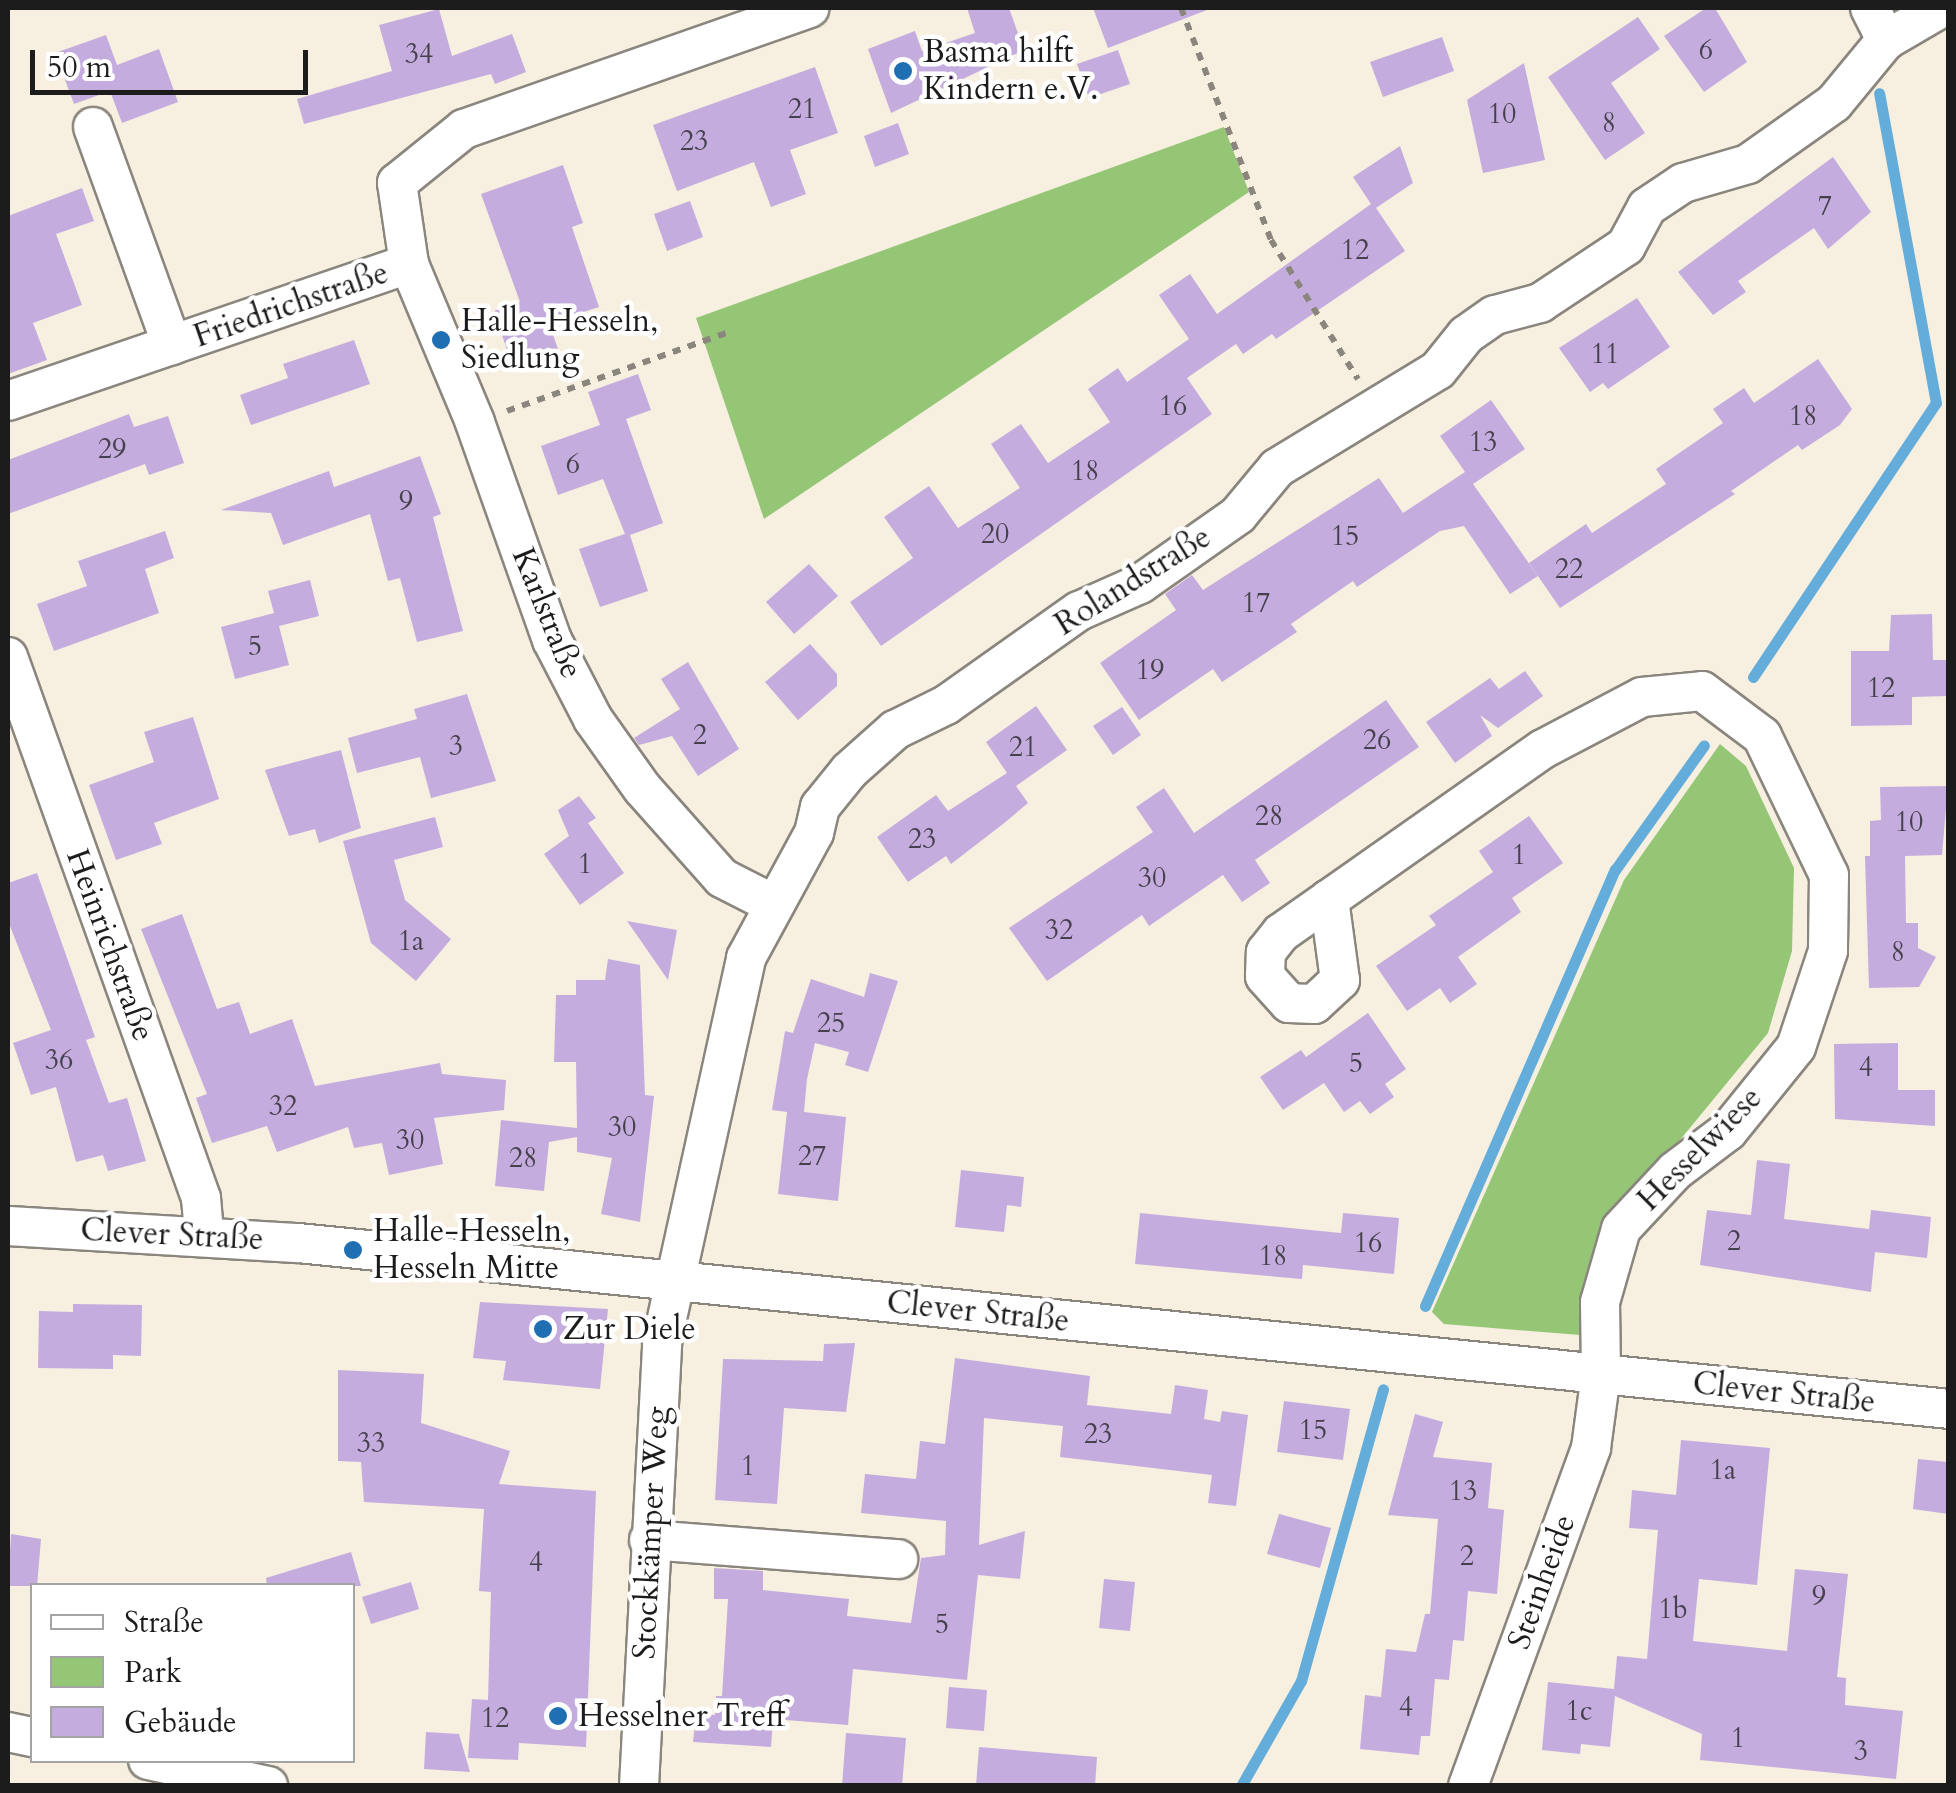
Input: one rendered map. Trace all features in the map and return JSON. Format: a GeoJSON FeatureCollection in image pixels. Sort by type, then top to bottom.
{"type":"FeatureCollection","features":[{"type":"Feature","properties":{"kind":"street","name":"Friedrichstraße"},"geometry":{"type":"LineString","coordinates":[[8,401],[410,264],[397,183],[464,129],[809,8]]}},
{"type":"Feature","properties":{"kind":"street","name":"Rolandstraße"},"geometry":{"type":"LineString","coordinates":[[675,1283],[746,958],[771,903],[814,833],[820,808],[872,747],[1079,611],[1140,584],[1238,515],[1277,468],[1380,410],[1438,370],[1466,335],[1495,315],[1540,303],[1626,246],[1647,208],[1683,182],[1748,164],[1834,103],[1878,24],[1941,8]]}},
{"type":"Feature","properties":{"kind":"street"},"geometry":{"type":"LineString","coordinates":[[93,127],[172,345]]}},
{"type":"Feature","properties":{"kind":"street","name":"Karlstraße"},"geometry":{"type":"LineString","coordinates":[[410,264],[475,422],[552,640],[593,719],[642,788],[722,878],[771,903]]}},
{"type":"Feature","properties":{"kind":"street","name":"Heinrichstraße"},"geometry":{"type":"LineString","coordinates":[[8,657],[200,1198],[204,1236]]}},
{"type":"Feature","properties":{"kind":"street","name":"Hesselwiese"},"geometry":{"type":"LineString","coordinates":[[1329,900],[1543,749],[1642,697],[1702,691],[1762,736],[1829,876],[1828,951],[1796,1046],[1728,1131],[1675,1171],[1622,1230],[1600,1302],[1601,1374]]}},
{"type":"Feature","properties":{"kind":"street","name":"Clever Straße"},"geometry":{"type":"LineString","coordinates":[[8,1226],[204,1236],[1948,1410]]}},
{"type":"Feature","properties":{"kind":"street","name":"Stockkämper Weg"},"geometry":{"type":"LineString","coordinates":[[640,1786],[649,1540],[662,1341],[675,1283]]}},
{"type":"Feature","properties":{"kind":"street","name":"Steinheide"},"geometry":{"type":"LineString","coordinates":[[1468,1786],[1591,1448],[1601,1374]]}},
{"type":"Feature","properties":{"kind":"street"},"geometry":{"type":"LineString","coordinates":[[649,1540],[898,1558]]}},
{"type":"Feature","properties":{"kind":"street"},"geometry":{"type":"LineString","coordinates":[[162,1763],[259,1784]]}},
{"type":"Feature","properties":{"kind":"path"},"geometry":{"type":"LineString","coordinates":[[1182,8],[1271,240],[1311,312],[1380,410]]}},
{"type":"Feature","properties":{"kind":"path"},"geometry":{"type":"LineString","coordinates":[[475,422],[732,331]]}},
{"type":"Feature","properties":{"kind":"green space"},"geometry":{"type":"Polygon","coordinates":[[[1224,127],[1249,192],[764,519],[696,318],[1224,127]]]}},
{"type":"Feature","properties":{"kind":"green space"},"geometry":{"type":"Polygon","coordinates":[[[1720,744],[1746,766],[1794,868],[1792,951],[1768,1033],[1666,1157],[1599,1260],[1580,1335],[1444,1324],[1432,1312],[1624,880],[1720,744]]]}},
{"type":"Feature","properties":{"kind":"building"},"geometry":{"type":"Polygon","coordinates":[[[967,8],[1009,8],[1024,50],[891,113],[868,49],[915,31],[922,51],[975,33],[967,8]]]}},
{"type":"Feature","properties":{"kind":"building"},"geometry":{"type":"Polygon","coordinates":[[[1093,8],[1206,8],[1207,10],[1108,48],[1093,8]]]}},
{"type":"Feature","properties":{"kind":"building"},"geometry":{"type":"Polygon","coordinates":[[[1706,8],[1715,8],[1747,62],[1704,92],[1664,36],[1706,8]]]}},
{"type":"Feature","properties":{"kind":"building"},"geometry":{"type":"Polygon","coordinates":[[[439,9],[452,56],[512,34],[526,72],[495,84],[491,74],[304,124],[297,99],[392,71],[379,25],[439,9]]]}},
{"type":"Feature","properties":{"kind":"building"},"geometry":{"type":"Polygon","coordinates":[[[1638,17],[1660,49],[1611,83],[1645,133],[1605,160],[1548,77],[1638,17]]]}},
{"type":"Feature","properties":{"kind":"building"},"geometry":{"type":"Polygon","coordinates":[[[106,35],[117,65],[159,49],[178,102],[122,123],[110,91],[74,104],[55,53],[106,35]]]}},
{"type":"Feature","properties":{"kind":"building"},"geometry":{"type":"Polygon","coordinates":[[[1442,37],[1454,71],[1383,97],[1370,62],[1442,37]]]}},
{"type":"Feature","properties":{"kind":"building"},"geometry":{"type":"Polygon","coordinates":[[[1118,50],[1130,84],[1089,98],[1077,64],[1118,50]]]}},
{"type":"Feature","properties":{"kind":"building"},"geometry":{"type":"Polygon","coordinates":[[[1524,63],[1545,160],[1483,173],[1467,100],[1524,63]]]}},
{"type":"Feature","properties":{"kind":"building"},"geometry":{"type":"Polygon","coordinates":[[[815,67],[838,133],[790,150],[806,194],[771,207],[754,162],[677,191],[653,125],[815,67]]]}},
{"type":"Feature","properties":{"kind":"building"},"geometry":{"type":"Polygon","coordinates":[[[898,123],[909,154],[875,167],[864,136],[898,123]]]}},
{"type":"Feature","properties":{"kind":"building"},"geometry":{"type":"Polygon","coordinates":[[[1400,146],[1413,183],[1376,208],[1405,251],[1276,339],[1272,334],[1243,354],[1236,344],[1187,378],[1212,414],[881,646],[850,602],[913,558],[884,517],[929,486],[958,528],[1020,488],[991,444],[1021,424],[1048,463],[1110,422],[1088,389],[1118,368],[1127,382],[1189,339],[1159,295],[1190,274],[1217,314],[1371,204],[1353,177],[1400,146]]]}},
{"type":"Feature","properties":{"kind":"building"},"geometry":{"type":"Polygon","coordinates":[[[1833,157],[1871,212],[1828,249],[1814,228],[1738,281],[1746,292],[1713,315],[1678,272],[1833,157]]]}},
{"type":"Feature","properties":{"kind":"building"},"geometry":{"type":"Polygon","coordinates":[[[563,165],[583,223],[572,227],[599,307],[549,323],[558,349],[512,365],[494,311],[520,302],[481,194],[563,165]]]}},
{"type":"Feature","properties":{"kind":"building"},"geometry":{"type":"Polygon","coordinates":[[[82,188],[94,221],[56,234],[82,305],[33,323],[47,360],[8,374],[8,216],[82,188]]]}},
{"type":"Feature","properties":{"kind":"building"},"geometry":{"type":"Polygon","coordinates":[[[690,201],[703,237],[667,251],[654,214],[690,201]]]}},
{"type":"Feature","properties":{"kind":"building"},"geometry":{"type":"Polygon","coordinates":[[[1637,298],[1670,347],[1608,389],[1603,383],[1590,392],[1559,348],[1637,298]]]}},
{"type":"Feature","properties":{"kind":"building"},"geometry":{"type":"Polygon","coordinates":[[[354,340],[370,384],[251,425],[240,395],[288,378],[283,364],[354,340]]]}},
{"type":"Feature","properties":{"kind":"building"},"geometry":{"type":"Polygon","coordinates":[[[1818,359],[1852,409],[1840,425],[1802,450],[1798,445],[1731,491],[1735,494],[1560,608],[1529,563],[1586,524],[1592,533],[1666,484],[1656,469],[1723,423],[1713,409],[1744,388],[1754,403],[1818,359]]]}},
{"type":"Feature","properties":{"kind":"building"},"geometry":{"type":"Polygon","coordinates":[[[638,374],[651,410],[626,419],[663,523],[630,535],[648,591],[600,607],[579,549],[625,534],[603,479],[558,495],[541,446],[600,425],[588,392],[638,374]]]}},
{"type":"Feature","properties":{"kind":"building"},"geometry":{"type":"Polygon","coordinates":[[[1491,400],[1525,449],[1473,484],[1538,576],[1510,594],[1464,526],[1440,531],[1357,587],[1353,581],[1291,624],[1297,632],[1222,682],[1213,669],[1139,720],[1100,663],[1176,610],[1165,594],[1192,575],[1203,590],[1379,478],[1403,513],[1465,472],[1440,436],[1491,400]]]}},
{"type":"Feature","properties":{"kind":"building"},"geometry":{"type":"Polygon","coordinates":[[[129,414],[134,427],[168,416],[184,463],[149,475],[145,464],[8,514],[8,460],[129,414]]]}},
{"type":"Feature","properties":{"kind":"building"},"geometry":{"type":"Polygon","coordinates":[[[420,456],[441,514],[433,517],[463,631],[417,642],[400,578],[388,581],[370,514],[283,545],[271,513],[221,510],[329,471],[334,487],[420,456]]]}},
{"type":"Feature","properties":{"kind":"building"},"geometry":{"type":"Polygon","coordinates":[[[165,531],[174,558],[145,569],[159,613],[54,651],[37,604],[87,586],[78,561],[165,531]]]}},
{"type":"Feature","properties":{"kind":"building"},"geometry":{"type":"Polygon","coordinates":[[[809,564],[838,596],[794,634],[766,602],[809,564]]]}},
{"type":"Feature","properties":{"kind":"building"},"geometry":{"type":"Polygon","coordinates":[[[310,580],[319,616],[279,626],[289,665],[235,679],[221,627],[274,613],[268,591],[310,580]]]}},
{"type":"Feature","properties":{"kind":"building"},"geometry":{"type":"Polygon","coordinates":[[[1932,614],[1933,660],[1948,660],[1948,696],[1912,697],[1912,725],[1851,726],[1851,651],[1889,651],[1891,615],[1932,614]]]}},
{"type":"Feature","properties":{"kind":"building"},"geometry":{"type":"Polygon","coordinates":[[[810,644],[837,674],[837,686],[798,720],[765,682],[810,644]]]}},
{"type":"Feature","properties":{"kind":"building"},"geometry":{"type":"Polygon","coordinates":[[[688,662],[739,749],[698,776],[672,736],[639,745],[634,738],[680,709],[661,679],[688,662]]]}},
{"type":"Feature","properties":{"kind":"building"},"geometry":{"type":"Polygon","coordinates":[[[1525,671],[1543,696],[1498,728],[1480,715],[1492,736],[1455,763],[1426,722],[1490,678],[1499,689],[1525,671]]]}},
{"type":"Feature","properties":{"kind":"building"},"geometry":{"type":"Polygon","coordinates":[[[467,694],[496,781],[431,798],[420,757],[357,773],[348,738],[417,719],[414,709],[467,694]]]}},
{"type":"Feature","properties":{"kind":"building"},"geometry":{"type":"Polygon","coordinates":[[[1386,700],[1419,747],[1255,860],[1270,883],[1242,902],[1223,875],[1149,926],[1142,915],[1047,981],[1009,928],[1153,832],[1136,807],[1164,788],[1194,833],[1386,700]]]}},
{"type":"Feature","properties":{"kind":"building"},"geometry":{"type":"Polygon","coordinates":[[[1036,706],[1067,750],[1016,786],[1028,803],[1003,824],[951,864],[946,856],[908,882],[877,837],[936,795],[948,811],[1007,773],[986,742],[1036,706]]]}},
{"type":"Feature","properties":{"kind":"building"},"geometry":{"type":"Polygon","coordinates":[[[1122,707],[1141,735],[1113,755],[1093,726],[1122,707]]]}},
{"type":"Feature","properties":{"kind":"building"},"geometry":{"type":"Polygon","coordinates":[[[193,717],[219,799],[154,823],[162,844],[116,860],[89,785],[154,762],[144,732],[193,717]]]}},
{"type":"Feature","properties":{"kind":"building"},"geometry":{"type":"Polygon","coordinates":[[[341,750],[361,828],[319,843],[315,829],[289,836],[265,770],[341,750]]]}},
{"type":"Feature","properties":{"kind":"building"},"geometry":{"type":"Polygon","coordinates":[[[1948,786],[1942,855],[1905,856],[1906,923],[1918,923],[1918,948],[1936,957],[1919,987],[1869,988],[1865,856],[1870,856],[1870,821],[1881,820],[1880,787],[1948,786]]]}},
{"type":"Feature","properties":{"kind":"building"},"geometry":{"type":"Polygon","coordinates":[[[579,796],[596,818],[588,823],[624,873],[580,905],[544,854],[569,836],[558,810],[579,796]]]}},
{"type":"Feature","properties":{"kind":"building"},"geometry":{"type":"Polygon","coordinates":[[[1529,816],[1563,863],[1512,898],[1521,912],[1458,957],[1477,984],[1450,1003],[1440,988],[1407,1011],[1376,966],[1436,925],[1429,916],[1493,872],[1479,851],[1529,816]]]}},
{"type":"Feature","properties":{"kind":"building"},"geometry":{"type":"Polygon","coordinates":[[[435,817],[443,847],[394,860],[405,900],[451,939],[416,981],[371,943],[343,841],[435,817]]]}},
{"type":"Feature","properties":{"kind":"building"},"geometry":{"type":"Polygon","coordinates":[[[37,873],[95,1037],[86,1040],[109,1103],[127,1098],[146,1161],[108,1171],[103,1155],[76,1162],[56,1087],[31,1095],[13,1043],[51,1030],[8,921],[8,883],[37,873]]]}},
{"type":"Feature","properties":{"kind":"building"},"geometry":{"type":"Polygon","coordinates":[[[182,914],[217,1009],[239,1002],[250,1034],[292,1019],[315,1086],[440,1063],[442,1074],[506,1080],[504,1110],[434,1118],[443,1164],[389,1175],[382,1143],[354,1148],[348,1127],[277,1152],[267,1126],[212,1143],[196,1098],[207,1094],[141,929],[182,914]]]}},
{"type":"Feature","properties":{"kind":"building"},"geometry":{"type":"Polygon","coordinates":[[[627,921],[677,930],[668,980],[627,921]]]}},
{"type":"Feature","properties":{"kind":"building"},"geometry":{"type":"Polygon","coordinates":[[[608,959],[640,965],[645,1095],[654,1096],[640,1222],[601,1214],[612,1158],[577,1152],[577,1137],[549,1142],[544,1191],[495,1186],[501,1120],[577,1128],[576,1062],[554,1062],[556,995],[576,995],[576,980],[605,980],[608,959]]]}},
{"type":"Feature","properties":{"kind":"building"},"geometry":{"type":"Polygon","coordinates":[[[870,973],[898,981],[868,1072],[845,1065],[849,1052],[815,1043],[807,1079],[804,1112],[846,1117],[838,1201],[778,1194],[787,1112],[772,1110],[785,1031],[793,1033],[811,979],[864,997],[870,973]]]}},
{"type":"Feature","properties":{"kind":"building"},"geometry":{"type":"Polygon","coordinates":[[[1368,1013],[1406,1069],[1385,1084],[1394,1097],[1370,1114],[1360,1101],[1344,1112],[1324,1083],[1283,1110],[1260,1077],[1301,1050],[1306,1057],[1368,1013]]]}},
{"type":"Feature","properties":{"kind":"building"},"geometry":{"type":"Polygon","coordinates":[[[1898,1043],[1898,1090],[1935,1090],[1935,1126],[1835,1119],[1834,1044],[1898,1043]]]}},
{"type":"Feature","properties":{"kind":"building"},"geometry":{"type":"Polygon","coordinates":[[[1757,1160],[1790,1164],[1784,1219],[1869,1229],[1871,1210],[1931,1217],[1927,1258],[1875,1252],[1871,1292],[1700,1265],[1707,1210],[1751,1215],[1757,1160]]]}},
{"type":"Feature","properties":{"kind":"building"},"geometry":{"type":"Polygon","coordinates":[[[961,1170],[1024,1177],[1021,1207],[1007,1205],[1004,1232],[955,1227],[961,1170]]]}},
{"type":"Feature","properties":{"kind":"building"},"geometry":{"type":"Polygon","coordinates":[[[1140,1213],[1341,1233],[1343,1213],[1399,1218],[1394,1274],[1303,1265],[1302,1279],[1135,1264],[1140,1213]]]}},
{"type":"Feature","properties":{"kind":"building"},"geometry":{"type":"Polygon","coordinates":[[[480,1302],[608,1309],[600,1389],[503,1380],[506,1361],[473,1358],[480,1302]]]}},
{"type":"Feature","properties":{"kind":"building"},"geometry":{"type":"Polygon","coordinates":[[[73,1304],[142,1305],[141,1356],[113,1355],[113,1369],[38,1368],[39,1311],[73,1312],[73,1304]]]}},
{"type":"Feature","properties":{"kind":"building"},"geometry":{"type":"Polygon","coordinates":[[[855,1343],[846,1412],[784,1408],[777,1504],[715,1500],[723,1359],[823,1361],[824,1344],[855,1343]]]}},
{"type":"Feature","properties":{"kind":"building"},"geometry":{"type":"Polygon","coordinates":[[[955,1358],[1090,1376],[1087,1405],[1171,1414],[1175,1385],[1208,1390],[1204,1419],[1220,1422],[1222,1411],[1248,1415],[1236,1506],[1208,1503],[1212,1475],[1060,1457],[1063,1426],[984,1418],[979,1545],[1025,1531],[1020,1579],[978,1575],[967,1680],[853,1669],[848,1725],[773,1719],[771,1747],[693,1742],[696,1713],[715,1715],[716,1696],[722,1696],[728,1599],[714,1599],[714,1568],[763,1571],[763,1590],[849,1599],[847,1616],[911,1623],[921,1558],[945,1555],[946,1521],[861,1513],[865,1474],[916,1479],[920,1441],[945,1444],[955,1358]]]}},
{"type":"Feature","properties":{"kind":"building"},"geometry":{"type":"Polygon","coordinates":[[[338,1370],[424,1374],[421,1423],[510,1451],[499,1484],[596,1491],[586,1747],[519,1743],[518,1760],[468,1758],[472,1699],[488,1700],[491,1592],[479,1591],[484,1509],[364,1502],[361,1462],[338,1461],[338,1370]]]}},
{"type":"Feature","properties":{"kind":"building"},"geometry":{"type":"Polygon","coordinates":[[[1284,1401],[1350,1409],[1343,1460],[1277,1452],[1284,1401]]]}},
{"type":"Feature","properties":{"kind":"building"},"geometry":{"type":"Polygon","coordinates":[[[1415,1414],[1443,1422],[1433,1457],[1492,1463],[1488,1508],[1504,1510],[1497,1594],[1468,1591],[1464,1641],[1453,1640],[1449,1680],[1435,1679],[1430,1736],[1421,1736],[1419,1755],[1360,1749],[1365,1695],[1381,1697],[1386,1649],[1416,1652],[1425,1614],[1430,1614],[1438,1519],[1388,1515],[1415,1414]]]}},
{"type":"Feature","properties":{"kind":"building"},"geometry":{"type":"Polygon","coordinates":[[[1681,1440],[1770,1448],[1757,1585],[1699,1579],[1693,1641],[1787,1651],[1795,1569],[1848,1574],[1837,1677],[1846,1678],[1845,1705],[1903,1711],[1896,1779],[1700,1760],[1702,1734],[1615,1696],[1610,1747],[1581,1744],[1580,1754],[1542,1750],[1548,1682],[1614,1689],[1617,1656],[1647,1659],[1658,1530],[1629,1528],[1632,1490],[1676,1495],[1681,1440]]]}},
{"type":"Feature","properties":{"kind":"building"},"geometry":{"type":"Polygon","coordinates":[[[1918,1459],[1948,1462],[1948,1514],[1913,1509],[1918,1459]]]}},
{"type":"Feature","properties":{"kind":"building"},"geometry":{"type":"Polygon","coordinates":[[[1279,1514],[1331,1528],[1320,1568],[1267,1554],[1279,1514]]]}},
{"type":"Feature","properties":{"kind":"building"},"geometry":{"type":"Polygon","coordinates":[[[11,1534],[41,1539],[37,1583],[8,1586],[11,1534]]]}},
{"type":"Feature","properties":{"kind":"building"},"geometry":{"type":"Polygon","coordinates":[[[351,1552],[361,1586],[267,1583],[266,1578],[351,1552]]]}},
{"type":"Feature","properties":{"kind":"building"},"geometry":{"type":"Polygon","coordinates":[[[1104,1579],[1135,1582],[1130,1631],[1099,1628],[1104,1579]]]}},
{"type":"Feature","properties":{"kind":"building"},"geometry":{"type":"Polygon","coordinates":[[[411,1582],[419,1609],[371,1624],[362,1597],[411,1582]]]}},
{"type":"Feature","properties":{"kind":"building"},"geometry":{"type":"Polygon","coordinates":[[[949,1687],[987,1690],[984,1731],[946,1728],[949,1687]]]}},
{"type":"Feature","properties":{"kind":"building"},"geometry":{"type":"Polygon","coordinates":[[[426,1732],[459,1734],[470,1772],[424,1769],[426,1732]]]}},
{"type":"Feature","properties":{"kind":"building"},"geometry":{"type":"Polygon","coordinates":[[[846,1733],[906,1738],[902,1786],[842,1786],[846,1733]]]}},
{"type":"Feature","properties":{"kind":"building"},"geometry":{"type":"Polygon","coordinates":[[[979,1747],[1097,1757],[1095,1786],[976,1786],[979,1747]]]}},
{"type":"Feature","properties":{"kind":"waterway"},"geometry":{"type":"LineString","coordinates":[[1753,677],[1936,403],[1879,93]]}},
{"type":"Feature","properties":{"kind":"waterway"},"geometry":{"type":"LineString","coordinates":[[1425,1306],[1615,870],[1704,745]]}},
{"type":"Feature","properties":{"kind":"waterway"},"geometry":{"type":"LineString","coordinates":[[1241,1786],[1301,1681],[1383,1389]]}},
{"type":"Feature","properties":{"kind":"place","name":"Basma hilft Kindern e.V."},"geometry":{"type":"Point","coordinates":[903,71]}},
{"type":"Feature","properties":{"kind":"place","name":"Halle-Hesseln, Siedlung"},"geometry":{"type":"Point","coordinates":[441,340]}},
{"type":"Feature","properties":{"kind":"place","name":"Halle-Hesseln, Hesseln Mitte"},"geometry":{"type":"Point","coordinates":[353,1250]}},
{"type":"Feature","properties":{"kind":"place","name":"Zur Diele"},"geometry":{"type":"Point","coordinates":[543,1329]}},
{"type":"Feature","properties":{"kind":"place","name":"Hesselner Treff"},"geometry":{"type":"Point","coordinates":[558,1716]}}]}
